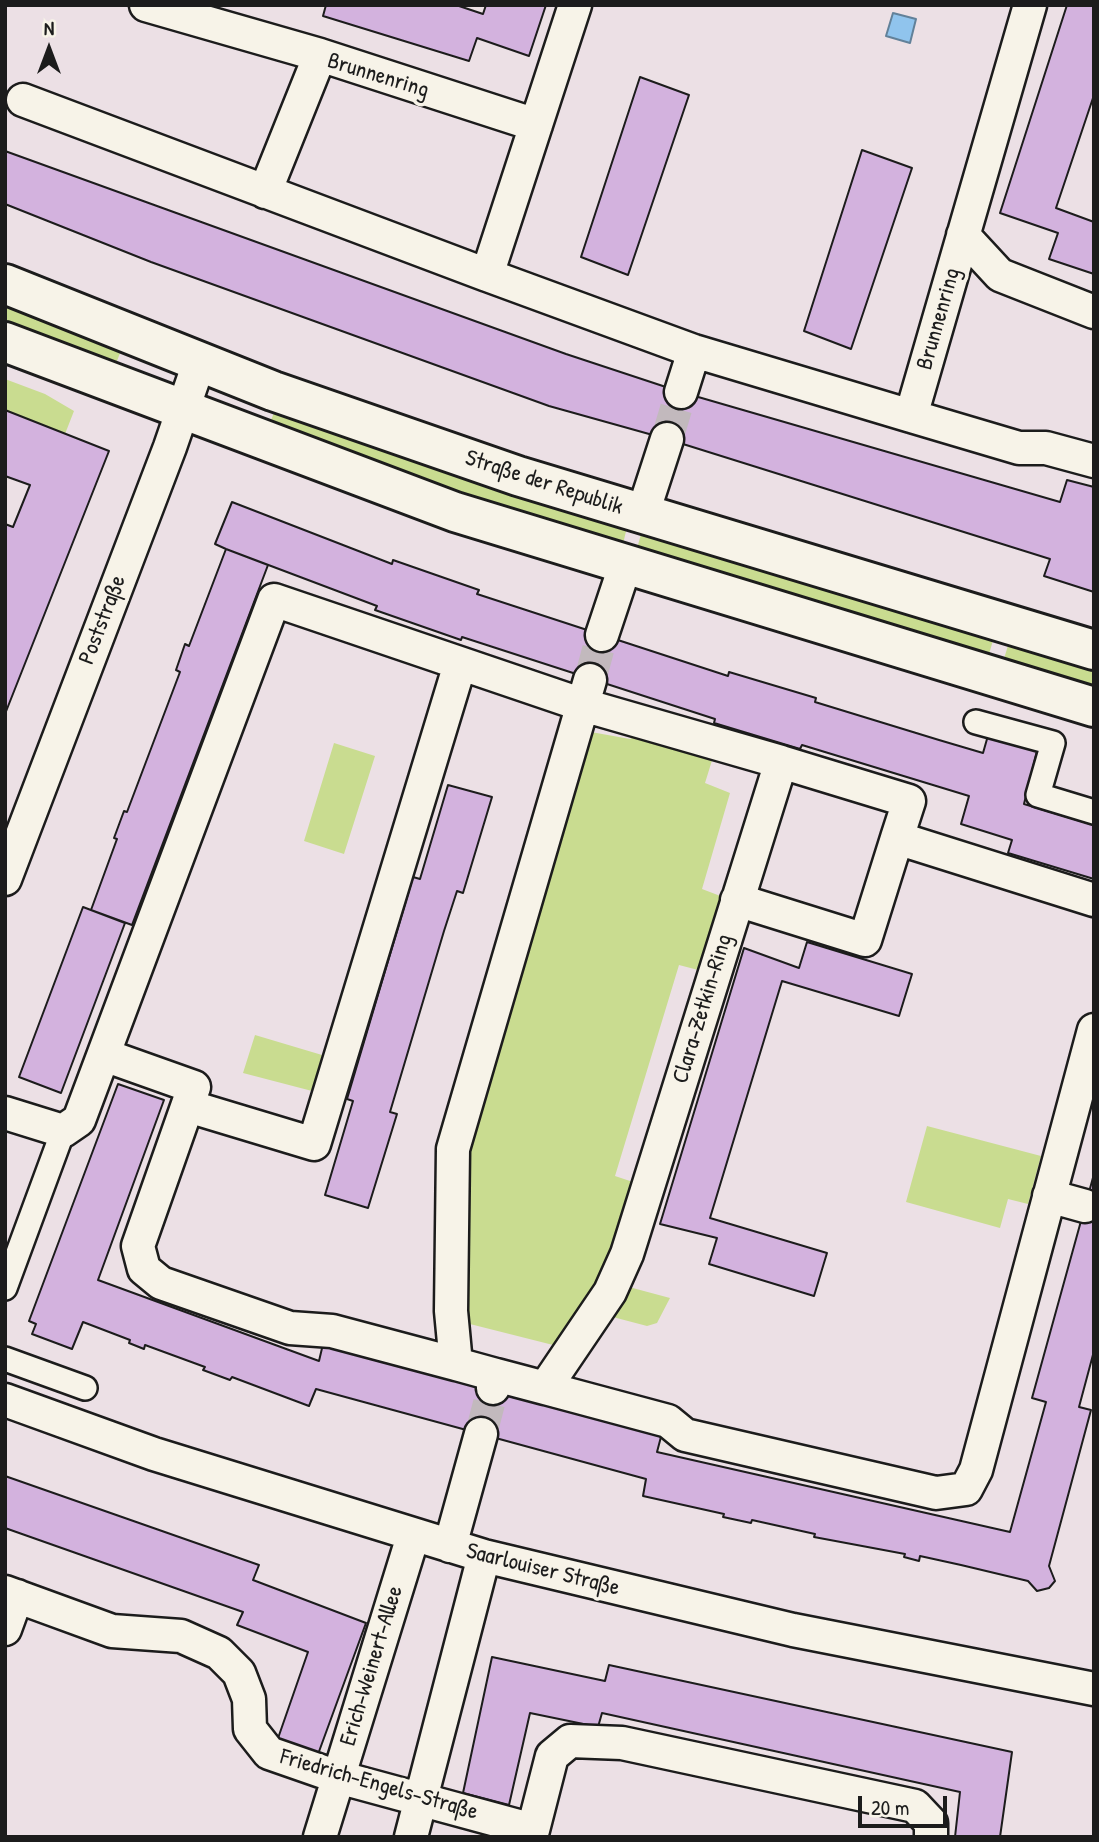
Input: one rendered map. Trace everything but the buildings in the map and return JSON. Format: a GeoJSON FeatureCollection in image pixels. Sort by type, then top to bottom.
{"type":"FeatureCollection","features":[{"type":"Feature","properties":{"kind":"street"},"geometry":{"type":"LineString","coordinates":[[146,5],[320,55]]}},
{"type":"Feature","properties":{"kind":"street"},"geometry":{"type":"LineString","coordinates":[[487,275],[575,5]]}},
{"type":"Feature","properties":{"kind":"street","name":"Brunnenring"},"geometry":{"type":"LineString","coordinates":[[911,416],[1030,5]]}},
{"type":"Feature","properties":{"kind":"street","name":"Brunnenring"},"geometry":{"type":"LineString","coordinates":[[265,192],[320,55],[536,125]]}},
{"type":"Feature","properties":{"kind":"street"},"geometry":{"type":"LineString","coordinates":[[23,100],[694,351],[1018,448],[1046,448],[1094,461]]}},
{"type":"Feature","properties":{"kind":"street"},"geometry":{"type":"LineString","coordinates":[[962,235],[1000,275],[1094,312]]}},
{"type":"Feature","properties":{"kind":"street","name":"Straße der Republik"},"geometry":{"type":"LineString","coordinates":[[5,284],[273,391],[642,516],[1094,650]]}},
{"type":"Feature","properties":{"kind":"street"},"geometry":{"type":"LineString","coordinates":[[5,342],[455,512],[1094,708]]}},
{"type":"Feature","properties":{"kind":"street"},"geometry":{"type":"LineString","coordinates":[[681,392],[694,351]]}},
{"type":"Feature","properties":{"kind":"street","name":"Poststraße"},"geometry":{"type":"LineString","coordinates":[[5,879],[200,360]]}},
{"type":"Feature","properties":{"kind":"street"},"geometry":{"type":"LineString","coordinates":[[642,516],[667,439]]}},
{"type":"Feature","properties":{"kind":"street"},"geometry":{"type":"LineString","coordinates":[[602,635],[625,566]]}},
{"type":"Feature","properties":{"kind":"street"},"geometry":{"type":"LineString","coordinates":[[5,1288],[63,1131],[79,1120],[274,600],[460,664],[586,692],[781,762],[909,801],[865,940],[737,900]]}},
{"type":"Feature","properties":{"kind":"street"},"geometry":{"type":"LineString","coordinates":[[188,1106],[314,1144],[460,664]]}},
{"type":"Feature","properties":{"kind":"street"},"geometry":{"type":"LineString","coordinates":[[456,1364],[451,1311],[453,1149],[586,692]]}},
{"type":"Feature","properties":{"kind":"street"},"geometry":{"type":"LineString","coordinates":[[976,722],[1053,743],[1038,795],[1094,812]]}},
{"type":"Feature","properties":{"kind":"street","name":"Clara-Zetkin-Ring"},"geometry":{"type":"LineString","coordinates":[[545,1388],[610,1292],[627,1254],[781,762]]}},
{"type":"Feature","properties":{"kind":"street"},"geometry":{"type":"LineString","coordinates":[[897,838],[1094,900]]}},
{"type":"Feature","properties":{"kind":"street"},"geometry":{"type":"LineString","coordinates":[[104,1055],[194,1087],[138,1246],[144,1269],[161,1283],[290,1328],[332,1331],[456,1364],[494,1382],[545,1388],[668,1421],[685,1435],[936,1493],[966,1489],[976,1470],[1094,1030]]}},
{"type":"Feature","properties":{"kind":"street"},"geometry":{"type":"LineString","coordinates":[[5,1113],[63,1131]]}},
{"type":"Feature","properties":{"kind":"street"},"geometry":{"type":"LineString","coordinates":[[1049,1196],[1085,1206]]}},
{"type":"Feature","properties":{"kind":"street"},"geometry":{"type":"LineString","coordinates":[[5,1359],[85,1388]]}},
{"type":"Feature","properties":{"kind":"street","name":"Saarlouiser Straße"},"geometry":{"type":"LineString","coordinates":[[5,1400],[154,1454],[484,1556],[793,1630],[1094,1689]]}},
{"type":"Feature","properties":{"kind":"street"},"geometry":{"type":"LineString","coordinates":[[450,1546],[481,1434]]}},
{"type":"Feature","properties":{"kind":"street","name":"Erich-Weinert-Allee"},"geometry":{"type":"LineString","coordinates":[[320,1837],[413,1536]]}},
{"type":"Feature","properties":{"kind":"street"},"geometry":{"type":"LineString","coordinates":[[411,1837],[484,1556]]}},
{"type":"Feature","properties":{"kind":"street"},"geometry":{"type":"LineString","coordinates":[[5,1629],[11,1594]]}},
{"type":"Feature","properties":{"kind":"street","name":"Friedrich-Engels-Straße"},"geometry":{"type":"LineString","coordinates":[[11,1594],[112,1631],[181,1636],[219,1653],[239,1673],[249,1699],[250,1729],[270,1753],[338,1777],[533,1833],[552,1756],[570,1741],[622,1743],[915,1806],[931,1823],[931,1837]]}},
{"type":"Feature","properties":{"kind":"green space"},"geometry":{"type":"Polygon","coordinates":[[[5,297],[124,343],[115,366],[5,323],[5,297]]]}},
{"type":"Feature","properties":{"kind":"green space"},"geometry":{"type":"Polygon","coordinates":[[[5,379],[45,394],[74,411],[65,434],[5,410],[5,379]]]}},
{"type":"Feature","properties":{"kind":"green space"},"geometry":{"type":"Polygon","coordinates":[[[278,403],[628,523],[622,548],[510,514],[269,425],[278,403]]]}},
{"type":"Feature","properties":{"kind":"green space"},"geometry":{"type":"Polygon","coordinates":[[[643,527],[995,633],[988,658],[636,552],[643,527]]]}},
{"type":"Feature","properties":{"kind":"green space"},"geometry":{"type":"Polygon","coordinates":[[[1010,639],[1094,664],[1094,690],[1003,662],[1010,639]]]}},
{"type":"Feature","properties":{"kind":"green space"},"geometry":{"type":"Polygon","coordinates":[[[644,731],[714,754],[705,783],[730,793],[702,889],[723,897],[702,971],[679,965],[615,1176],[636,1183],[605,1281],[561,1347],[462,1322],[465,1156],[591,732],[630,739],[644,731]]]}},
{"type":"Feature","properties":{"kind":"green space"},"geometry":{"type":"Polygon","coordinates":[[[334,743],[375,756],[344,854],[304,841],[334,743]]]}},
{"type":"Feature","properties":{"kind":"green space"},"geometry":{"type":"Polygon","coordinates":[[[255,1035],[322,1055],[312,1091],[243,1073],[255,1035]]]}},
{"type":"Feature","properties":{"kind":"green space"},"geometry":{"type":"Polygon","coordinates":[[[927,1126],[1041,1156],[1028,1204],[1008,1199],[1000,1228],[906,1202],[927,1126]]]}},
{"type":"Feature","properties":{"kind":"green space"},"geometry":{"type":"Polygon","coordinates":[[[629,1287],[670,1298],[657,1323],[647,1326],[609,1316],[629,1287]]]}},
{"type":"Feature","properties":{"kind":"water"},"geometry":{"type":"Polygon","coordinates":[[[893,13],[916,19],[910,43],[886,36],[893,13]]]}},
{"type":"Feature","properties":{"kind":"tunnel"},"geometry":{"type":"LineString","coordinates":[[667,439],[681,392]]}},
{"type":"Feature","properties":{"kind":"tunnel"},"geometry":{"type":"LineString","coordinates":[[590,680],[602,635]]}},
{"type":"Feature","properties":{"kind":"tunnel"},"geometry":{"type":"LineString","coordinates":[[481,1434],[493,1388]]}}]}
